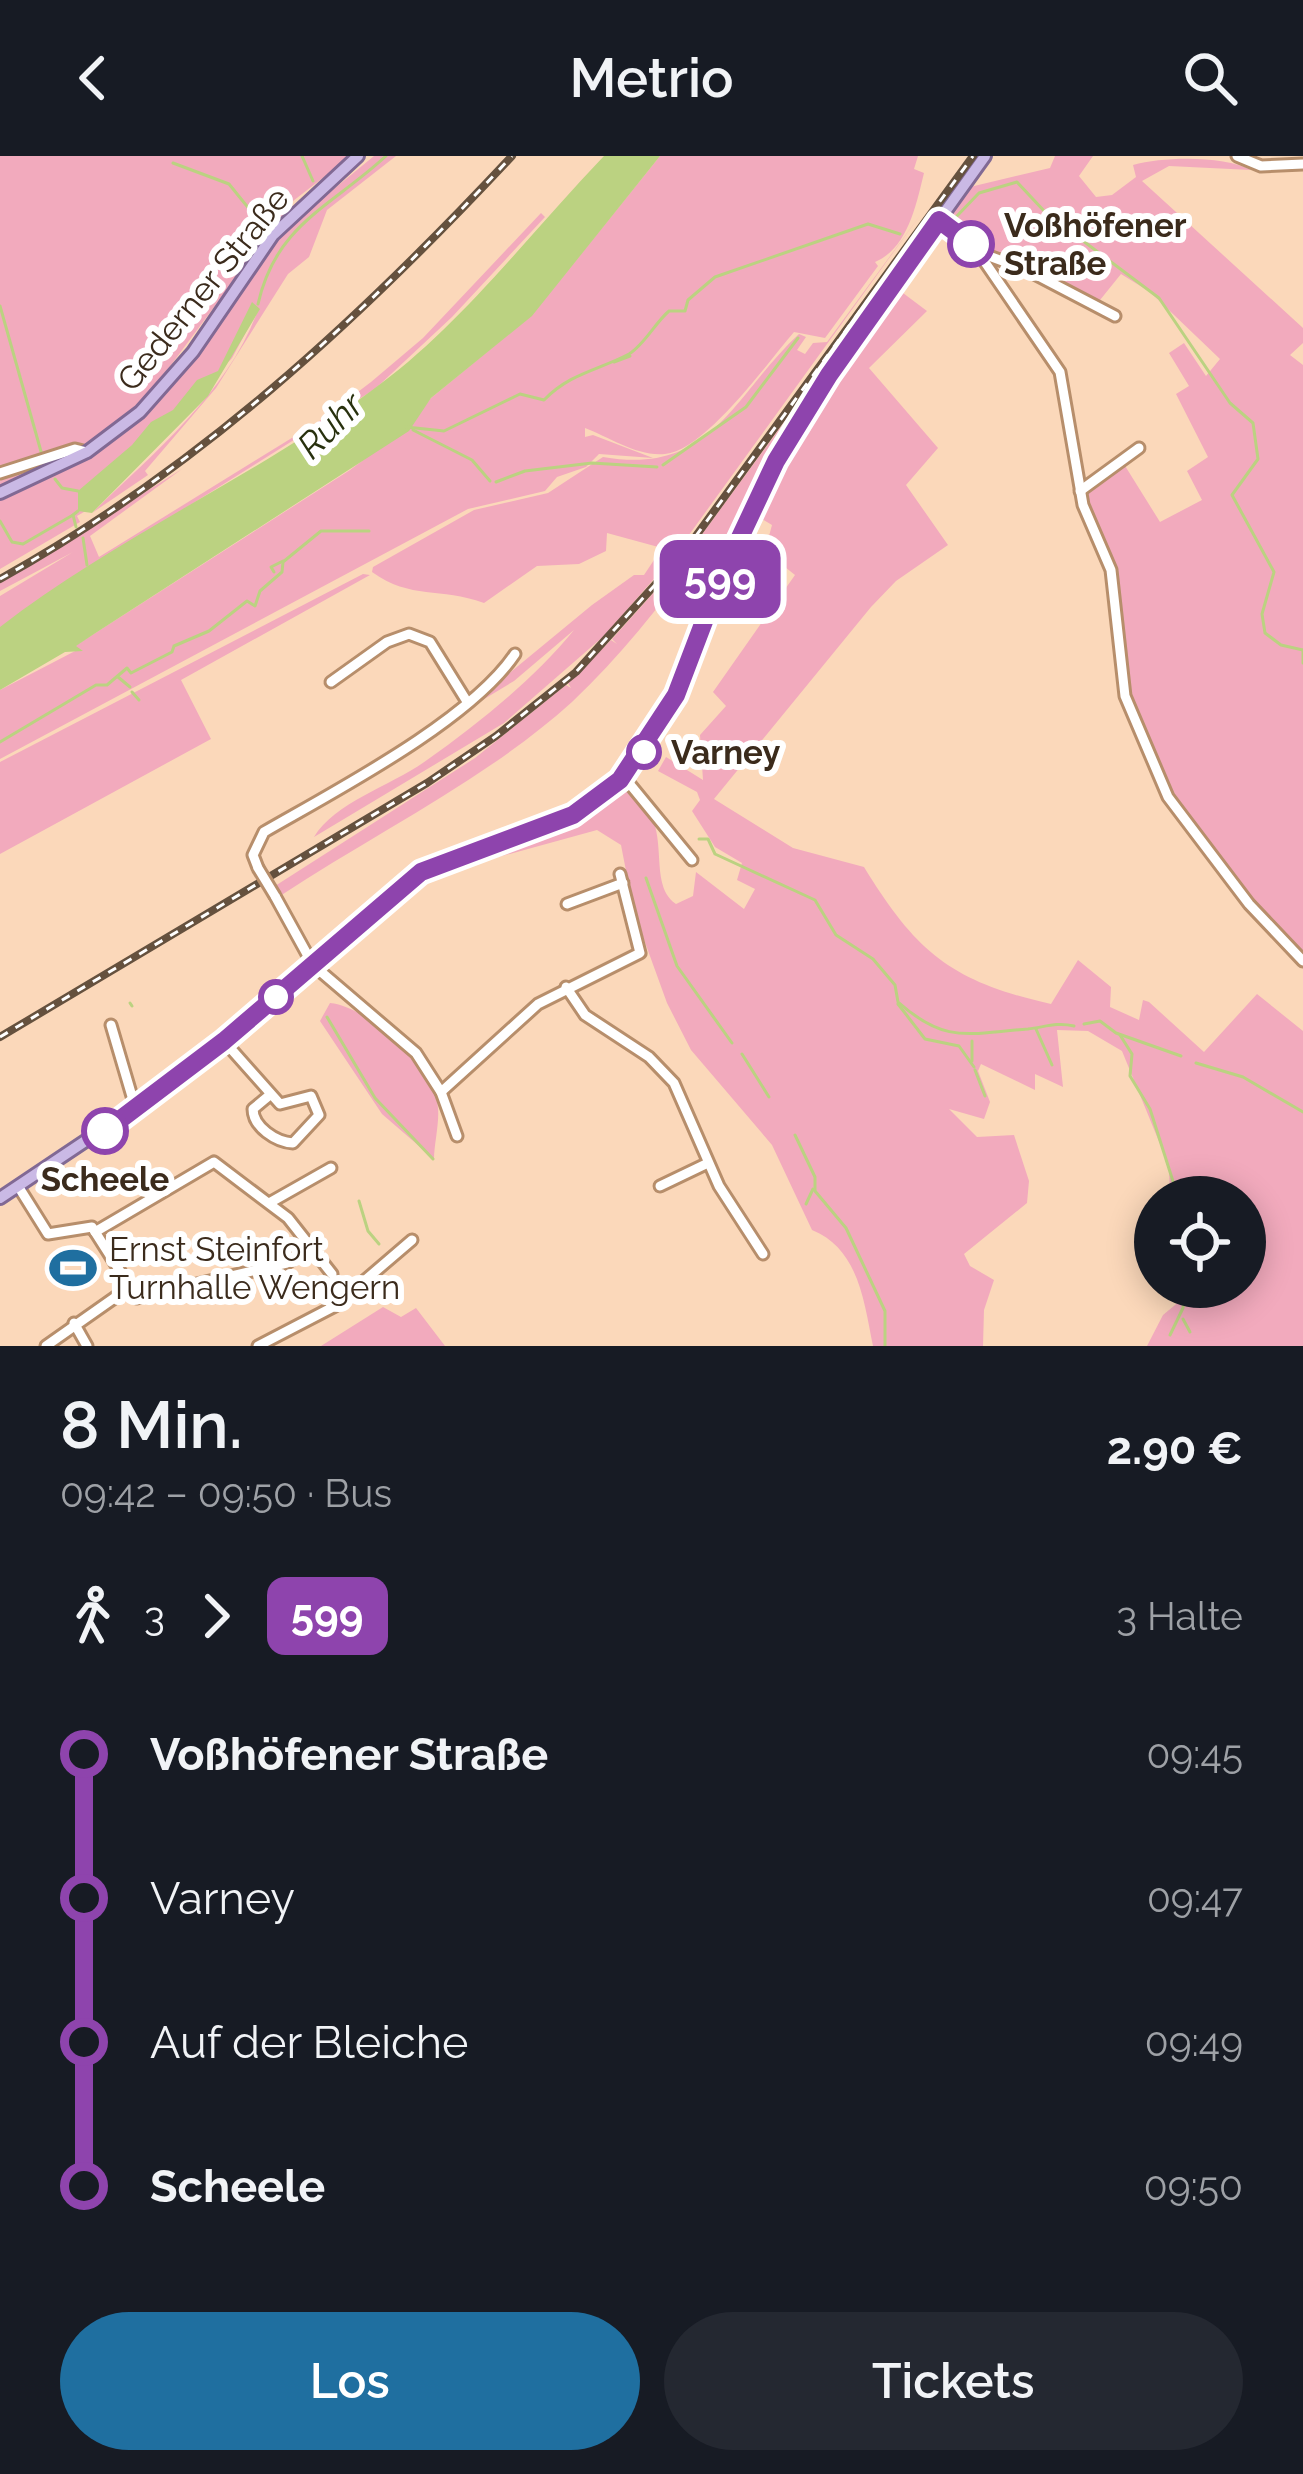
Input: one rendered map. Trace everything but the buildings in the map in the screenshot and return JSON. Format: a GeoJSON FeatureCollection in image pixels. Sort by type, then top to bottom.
{"type":"FeatureCollection","features":[{"type":"Feature","properties":{"kind":"main road","name":"Gederner Straße"},"geometry":{"type":"LineString","coordinates":[[0,494],[87,452],[156,398],[273,236],[358,156]]}},
{"type":"Feature","properties":{"kind":"main road"},"geometry":{"type":"LineString","coordinates":[[0,1198],[136,1110],[421,872],[573,815],[623,777],[676,695],[719,582],[776,461],[829,375],[986,156]]}},
{"type":"Feature","properties":{"kind":"street"},"geometry":{"type":"LineString","coordinates":[[1237,156],[1261,166],[1303,164]]}},
{"type":"Feature","properties":{"kind":"street"},"geometry":{"type":"LineString","coordinates":[[939,220],[977,252],[1057,365],[1080,491],[1107,556],[1122,684],[1146,751],[1175,809],[1303,961]]}},
{"type":"Feature","properties":{"kind":"street"},"geometry":{"type":"LineString","coordinates":[[977,252],[1115,316]]}},
{"type":"Feature","properties":{"kind":"street"},"geometry":{"type":"LineString","coordinates":[[1080,491],[1139,448]]}},
{"type":"Feature","properties":{"kind":"street","name":"Gederner Straße"},"geometry":{"type":"LineString","coordinates":[[0,473],[76,449],[87,452]]}},
{"type":"Feature","properties":{"kind":"street"},"geometry":{"type":"LineString","coordinates":[[331,682],[387,642],[409,634],[430,642],[466,700]]}},
{"type":"Feature","properties":{"kind":"street"},"geometry":{"type":"LineString","coordinates":[[457,1136],[441,1092],[404,1040],[313,965],[253,855],[264,832],[405,746],[504,670],[515,654]]}},
{"type":"Feature","properties":{"kind":"street"},"geometry":{"type":"LineString","coordinates":[[623,777],[692,860]]}},
{"type":"Feature","properties":{"kind":"street"},"geometry":{"type":"LineString","coordinates":[[441,1092],[510,1025],[566,987],[640,953],[621,879],[567,904]]}},
{"type":"Feature","properties":{"kind":"street"},"geometry":{"type":"LineString","coordinates":[[566,987],[585,1016],[649,1057],[670,1078],[708,1163],[763,1254]]}},
{"type":"Feature","properties":{"kind":"street"},"geometry":{"type":"LineString","coordinates":[[111,1025],[136,1110]]}},
{"type":"Feature","properties":{"kind":"street"},"geometry":{"type":"LineString","coordinates":[[224,1041],[282,1105],[309,1095],[319,1108],[316,1120],[293,1143],[260,1127],[253,1117],[254,1107],[271,1094]]}},
{"type":"Feature","properties":{"kind":"street"},"geometry":{"type":"LineString","coordinates":[[95,1232],[209,1162],[271,1202],[332,1274]]}},
{"type":"Feature","properties":{"kind":"street"},"geometry":{"type":"LineString","coordinates":[[660,1186],[708,1163]]}},
{"type":"Feature","properties":{"kind":"street"},"geometry":{"type":"LineString","coordinates":[[271,1202],[331,1168]]}},
{"type":"Feature","properties":{"kind":"street"},"geometry":{"type":"LineString","coordinates":[[18,1186],[48,1234],[85,1224],[95,1232],[131,1294]]}},
{"type":"Feature","properties":{"kind":"street"},"geometry":{"type":"LineString","coordinates":[[258,1346],[334,1306],[412,1240]]}},
{"type":"Feature","properties":{"kind":"street"},"geometry":{"type":"LineString","coordinates":[[46,1346],[74,1323],[131,1294],[287,1263],[312,1247]]}},
{"type":"Feature","properties":{"kind":"street"},"geometry":{"type":"LineString","coordinates":[[74,1323],[87,1346]]}},
{"type":"Feature","properties":{"kind":"shaded area"},"geometry":{"type":"Polygon","coordinates":[[[0,156],[351,156],[293,201],[139,408],[57,464],[0,486],[0,156]]]}},
{"type":"Feature","properties":{"kind":"shaded area"},"geometry":{"type":"Polygon","coordinates":[[[374,156],[396,156],[327,210],[309,257],[288,274],[216,388],[145,471],[148,475],[92,513],[209,394],[245,340],[258,310],[232,358],[101,502],[77,516],[80,522],[0,569],[0,496],[91,454],[144,412],[199,349],[284,230],[374,156]]]}},
{"type":"Feature","properties":{"kind":"shaded area"},"geometry":{"type":"Polygon","coordinates":[[[660,156],[918,156],[914,169],[924,173],[903,236],[875,262],[878,266],[825,338],[794,332],[717,422],[681,449],[665,454],[644,452],[585,428],[585,437],[593,435],[653,458],[599,454],[586,467],[557,477],[545,491],[468,509],[0,759],[0,690],[79,649],[75,646],[350,470],[410,425],[431,398],[532,315],[660,156]]]}},
{"type":"Feature","properties":{"kind":"shaded area"},"geometry":{"type":"Polygon","coordinates":[[[1055,156],[1093,156],[1079,176],[1096,197],[1112,195],[1136,177],[1133,165],[1146,162],[1211,160],[1251,170],[1169,166],[1142,181],[1303,328],[1303,343],[1290,355],[1303,365],[1303,957],[1275,932],[1175,805],[1129,698],[1114,578],[1084,496],[1122,461],[1160,522],[1202,500],[1187,471],[1208,457],[1176,394],[1189,386],[1169,353],[1184,343],[1206,376],[1220,359],[1150,292],[1121,274],[1096,305],[979,247],[948,219],[970,187],[1050,168],[1055,156]]]}},
{"type":"Feature","properties":{"kind":"shaded area"},"geometry":{"type":"Polygon","coordinates":[[[541,213],[545,217],[452,317],[375,389],[93,566],[0,638],[0,596],[73,552],[0,591],[0,583],[182,469],[90,536],[99,557],[321,420],[423,338],[541,213]]]}},
{"type":"Feature","properties":{"kind":"shaded area"},"geometry":{"type":"Polygon","coordinates":[[[921,214],[673,557],[605,635],[504,723],[314,837],[336,814],[413,769],[486,716],[574,630],[514,681],[461,713],[592,605],[634,575],[644,575],[662,548],[607,533],[606,551],[579,564],[537,566],[484,603],[400,586],[372,572],[373,567],[474,510],[548,493],[603,457],[640,460],[671,455],[696,443],[737,405],[799,334],[806,337],[797,350],[805,354],[813,343],[827,342],[921,214]]]}},
{"type":"Feature","properties":{"kind":"shaded area"},"geometry":{"type":"Polygon","coordinates":[[[895,287],[927,311],[869,368],[938,448],[906,485],[948,545],[896,581],[871,607],[714,799],[793,848],[864,867],[920,942],[987,985],[1051,1004],[1078,960],[1111,987],[1110,1007],[1139,1020],[1143,1000],[1149,1002],[1204,1052],[1257,994],[1303,1031],[1303,1346],[1147,1346],[1171,1308],[1266,1308],[1266,1176],[1169,1176],[1122,1051],[1088,1031],[1057,1030],[1063,1087],[1035,1074],[1035,1090],[981,1064],[978,1071],[990,1102],[984,1119],[949,1109],[977,1137],[1014,1135],[1029,1181],[1027,1203],[964,1254],[970,1266],[994,1280],[984,1310],[983,1346],[873,1346],[850,1263],[828,1239],[812,1230],[772,1145],[691,1050],[667,1003],[634,912],[621,845],[597,830],[440,873],[331,966],[347,943],[434,872],[580,822],[627,790],[652,817],[662,881],[676,904],[693,896],[696,872],[744,909],[755,889],[737,880],[742,863],[715,847],[692,811],[700,800],[697,792],[658,771],[666,757],[703,780],[700,735],[726,706],[713,692],[795,575],[765,551],[772,525],[755,515],[783,458],[895,287]]]}},
{"type":"Feature","properties":{"kind":"shaded area"},"geometry":{"type":"Polygon","coordinates":[[[834,354],[769,465],[719,567],[707,553],[708,563],[698,556],[606,667],[539,730],[468,780],[280,896],[275,886],[475,758],[566,685],[571,688],[568,683],[611,640],[617,644],[612,639],[684,559],[834,354]]]}},
{"type":"Feature","properties":{"kind":"shaded area"},"geometry":{"type":"Polygon","coordinates":[[[363,574],[370,575],[181,680],[211,739],[0,854],[0,762],[363,574]]]}},
{"type":"Feature","properties":{"kind":"shaded area"},"geometry":{"type":"Polygon","coordinates":[[[330,1003],[378,1026],[422,1071],[438,1108],[434,1159],[382,1114],[320,1021],[330,1003]]]}},
{"type":"Feature","properties":{"kind":"shaded area"},"geometry":{"type":"Polygon","coordinates":[[[383,1307],[401,1317],[416,1308],[445,1346],[321,1346],[383,1307]]]}},
{"type":"Feature","properties":{"kind":"water","name":"Ruhr"},"geometry":{"type":"Polygon","coordinates":[[[604,156],[660,156],[532,316],[431,398],[409,431],[76,646],[83,651],[65,652],[0,690],[0,627],[90,565],[371,391],[464,310],[604,156]]]}},
{"type":"Feature","properties":{"kind":"water"},"geometry":{"type":"Polygon","coordinates":[[[252,302],[260,309],[208,396],[92,513],[78,511],[78,491],[132,445],[151,422],[173,410],[197,380],[218,371],[252,302]]]}},
{"type":"Feature","properties":{"kind":"waterway"},"geometry":{"type":"LineString","coordinates":[[302,156],[313,181]]}},
{"type":"Feature","properties":{"kind":"waterway"},"geometry":{"type":"LineString","coordinates":[[258,304],[266,277],[292,235],[386,156]]}},
{"type":"Feature","properties":{"kind":"waterway"},"geometry":{"type":"LineString","coordinates":[[173,163],[229,184],[267,231]]}},
{"type":"Feature","properties":{"kind":"waterway"},"geometry":{"type":"LineString","coordinates":[[956,217],[979,193],[1017,182],[1046,213],[1159,298],[1230,403],[1253,423],[1258,459],[1232,495],[1274,572],[1262,614],[1265,633],[1281,645],[1303,650]]}},
{"type":"Feature","properties":{"kind":"waterway"},"geometry":{"type":"LineString","coordinates":[[406,427],[444,431],[520,394],[544,400],[574,378],[629,354],[669,311],[685,311],[688,300],[715,277],[868,224],[900,234]]}},
{"type":"Feature","properties":{"kind":"waterway"},"geometry":{"type":"LineString","coordinates":[[0,306],[42,455]]}},
{"type":"Feature","properties":{"kind":"waterway"},"geometry":{"type":"LineString","coordinates":[[663,465],[746,407],[798,338]]}},
{"type":"Feature","properties":{"kind":"waterway"},"geometry":{"type":"LineString","coordinates":[[614,362],[630,356]]}},
{"type":"Feature","properties":{"kind":"waterway"},"geometry":{"type":"LineString","coordinates":[[413,430],[472,460],[490,481]]}},
{"type":"Feature","properties":{"kind":"waterway"},"geometry":{"type":"LineString","coordinates":[[0,467],[33,458]]}},
{"type":"Feature","properties":{"kind":"waterway"},"geometry":{"type":"LineString","coordinates":[[496,482],[525,471],[592,463],[657,467]]}},
{"type":"Feature","properties":{"kind":"waterway"},"geometry":{"type":"LineString","coordinates":[[55,479],[62,488],[78,491]]}},
{"type":"Feature","properties":{"kind":"waterway"},"geometry":{"type":"LineString","coordinates":[[76,527],[73,515],[78,511]]}},
{"type":"Feature","properties":{"kind":"waterway"},"geometry":{"type":"LineString","coordinates":[[0,521],[12,542],[23,544],[73,515]]}},
{"type":"Feature","properties":{"kind":"waterway"},"geometry":{"type":"LineString","coordinates":[[0,742],[96,685],[107,685],[127,668],[131,673],[209,631],[247,601],[255,606],[260,591],[282,572],[283,562],[321,531],[369,531]]}},
{"type":"Feature","properties":{"kind":"waterway"},"geometry":{"type":"LineString","coordinates":[[83,538],[87,565]]}},
{"type":"Feature","properties":{"kind":"waterway"},"geometry":{"type":"LineString","coordinates":[[274,572],[271,567],[283,561]]}},
{"type":"Feature","properties":{"kind":"waterway"},"geometry":{"type":"LineString","coordinates":[[1303,650],[1303,663]]}},
{"type":"Feature","properties":{"kind":"waterway"},"geometry":{"type":"LineString","coordinates":[[118,677],[130,687]]}},
{"type":"Feature","properties":{"kind":"waterway"},"geometry":{"type":"LineString","coordinates":[[132,692],[139,700]]}},
{"type":"Feature","properties":{"kind":"waterway"},"geometry":{"type":"LineString","coordinates":[[699,839],[708,839],[715,854],[815,900],[836,935],[873,959],[895,985],[898,1002],[930,1025],[974,1034],[1074,1026]]}},
{"type":"Feature","properties":{"kind":"waterway"},"geometry":{"type":"LineString","coordinates":[[646,878],[677,966],[732,1043]]}},
{"type":"Feature","properties":{"kind":"waterway"},"geometry":{"type":"LineString","coordinates":[[898,1004],[925,1039],[959,1046],[974,1067]]}},
{"type":"Feature","properties":{"kind":"waterway"},"geometry":{"type":"LineString","coordinates":[[327,1017],[375,1098],[433,1159]]}},
{"type":"Feature","properties":{"kind":"waterway"},"geometry":{"type":"LineString","coordinates":[[1084,1024],[1100,1021],[1116,1033],[1181,1056]]}},
{"type":"Feature","properties":{"kind":"waterway"},"geometry":{"type":"LineString","coordinates":[[1036,1029],[1052,1065]]}},
{"type":"Feature","properties":{"kind":"waterway"},"geometry":{"type":"LineString","coordinates":[[1120,1035],[1132,1054],[1130,1076],[1150,1109],[1171,1176]]}},
{"type":"Feature","properties":{"kind":"waterway"},"geometry":{"type":"LineString","coordinates":[[972,1041],[972,1061]]}},
{"type":"Feature","properties":{"kind":"waterway"},"geometry":{"type":"LineString","coordinates":[[742,1054],[769,1097]]}},
{"type":"Feature","properties":{"kind":"waterway"},"geometry":{"type":"LineString","coordinates":[[1196,1063],[1243,1077],[1303,1112]]}},
{"type":"Feature","properties":{"kind":"waterway"},"geometry":{"type":"LineString","coordinates":[[975,1070],[985,1096]]}},
{"type":"Feature","properties":{"kind":"waterway"},"geometry":{"type":"LineString","coordinates":[[795,1135],[815,1177],[815,1191],[846,1228],[885,1311],[885,1346]]}},
{"type":"Feature","properties":{"kind":"waterway"},"geometry":{"type":"LineString","coordinates":[[806,1204],[813,1189]]}},
{"type":"Feature","properties":{"kind":"waterway"},"geometry":{"type":"LineString","coordinates":[[359,1201],[368,1231],[379,1244]]}},
{"type":"Feature","properties":{"kind":"waterway"},"geometry":{"type":"LineString","coordinates":[[1170,1335],[1183,1308]]}},
{"type":"Feature","properties":{"kind":"waterway"},"geometry":{"type":"LineString","coordinates":[[1183,1319],[1190,1332]]}},
{"type":"Feature","properties":{"kind":"railway"},"geometry":{"type":"LineString","coordinates":[[0,579],[142,490],[272,388],[395,276],[512,156]]}},
{"type":"Feature","properties":{"kind":"railway"},"geometry":{"type":"LineString","coordinates":[[0,1037],[427,783],[576,672],[682,555],[973,156]]}},
{"type":"Feature","properties":{"kind":"bus line","name":"599"},"geometry":{"type":"LineString","coordinates":[[105,1131],[224,1041],[421,872],[468,850],[573,815],[632,768],[676,695],[719,582],[776,461],[829,375],[939,220],[971,244]]}},
{"type":"Feature","properties":{"kind":"place","name":"Voßhöfener Straße"},"geometry":{"type":"Point","coordinates":[971,244]}},
{"type":"Feature","properties":{"kind":"place","name":"Varney"},"geometry":{"type":"Point","coordinates":[644,752]}},
{"type":"Feature","properties":{"kind":"place","name":"Scheele"},"geometry":{"type":"Point","coordinates":[105,1131]}},
{"type":"Feature","properties":{"kind":"place","name":"Ernst Steinfort Turnhalle Wengern"},"geometry":{"type":"Point","coordinates":[73,1268]}}]}
